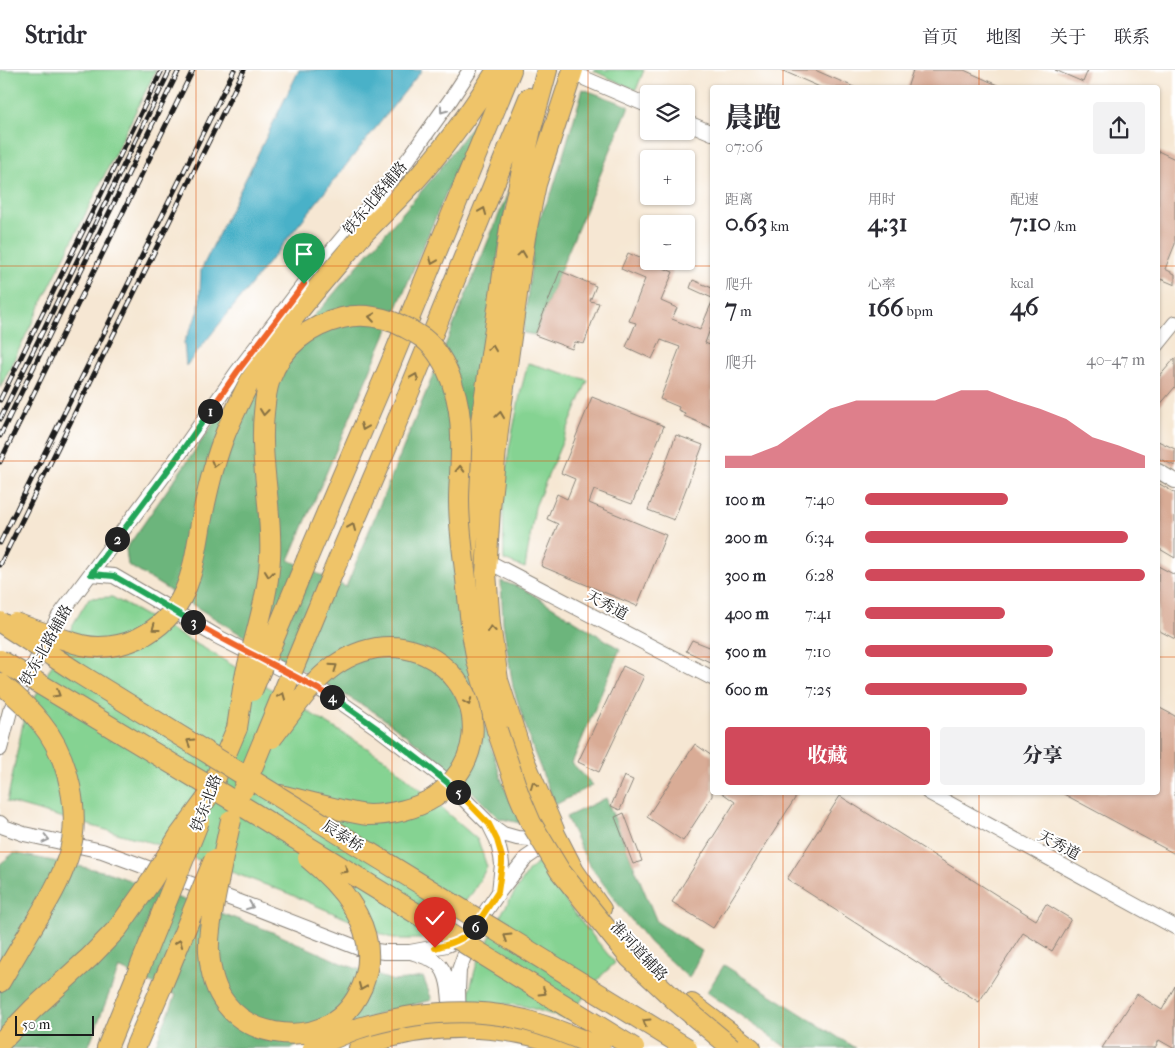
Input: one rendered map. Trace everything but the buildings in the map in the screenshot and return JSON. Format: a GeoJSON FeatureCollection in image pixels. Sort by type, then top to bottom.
{"type":"FeatureCollection","features":[{"type":"Feature","properties":{"kind":"highway"},"geometry":{"type":"LineString","coordinates":[[0,618],[80,645],[99,647],[117,645],[134,640],[149,633],[165,621],[186,589],[198,546],[216,458],[237,408],[255,372],[290,322],[314,292],[364,234],[412,184],[448,141],[481,96],[497,70]]}},
{"type":"Feature","properties":{"kind":"highway","name":"铁东北路"},"geometry":{"type":"LineString","coordinates":[[107,1048],[195,834],[207,798],[394,356],[511,70]]}},
{"type":"Feature","properties":{"kind":"highway","name":"铁东北路"},"geometry":{"type":"LineString","coordinates":[[135,1048],[391,436],[541,70]]}},
{"type":"Feature","properties":{"kind":"highway"},"geometry":{"type":"LineString","coordinates":[[465,570],[476,455],[511,221],[531,129],[547,70]]}},
{"type":"Feature","properties":{"kind":"highway"},"geometry":{"type":"LineString","coordinates":[[556,834],[522,755],[498,680],[490,624],[486,573],[498,430],[525,237],[536,184],[572,72]]}},
{"type":"Feature","properties":{"kind":"highway"},"geometry":{"type":"LineString","coordinates":[[237,728],[246,676],[269,576],[270,531],[263,457],[263,420],[270,380],[279,360],[300,336],[309,330],[330,321],[359,315],[397,323],[424,339],[436,351],[450,377],[456,396],[461,437],[460,531],[477,662],[507,763],[531,823],[560,871],[630,958],[676,1001],[732,1048]]}},
{"type":"Feature","properties":{"kind":"highway","name":"辰泰桥"},"geometry":{"type":"LineString","coordinates":[[0,622],[78,673],[687,1048]]}},
{"type":"Feature","properties":{"kind":"highway"},"geometry":{"type":"LineString","coordinates":[[257,757],[316,682],[334,666],[365,651],[396,647],[416,651],[427,656],[447,670],[462,687],[468,699],[473,723],[470,750],[464,766],[450,786],[419,806],[366,815],[274,793]]}},
{"type":"Feature","properties":{"kind":"highway","name":"辰泰桥"},"geometry":{"type":"LineString","coordinates":[[0,660],[252,812],[634,1048]]}},
{"type":"Feature","properties":{"kind":"highway"},"geometry":{"type":"LineString","coordinates":[[0,683],[32,712],[55,744],[70,785],[73,808],[72,839],[59,882],[0,982]]}},
{"type":"Feature","properties":{"kind":"highway"},"geometry":{"type":"LineString","coordinates":[[0,1043],[32,1009],[90,957],[118,928],[152,880],[179,836],[207,798]]}},
{"type":"Feature","properties":{"kind":"highway"},"geometry":{"type":"LineString","coordinates":[[231,820],[210,925],[209,950],[217,987],[226,1004],[239,1016],[255,1026],[271,1032],[288,1034],[320,1028],[330,1024],[344,1014],[357,998],[366,975],[369,952],[359,916],[337,885],[323,871],[252,812]]}},
{"type":"Feature","properties":{"kind":"highway"},"geometry":{"type":"LineString","coordinates":[[313,1048],[365,1026],[434,1014],[466,1012],[524,1020],[600,1048]]}},
{"type":"Feature","properties":{"kind":"main road","name":"淮河道辅路"},"geometry":{"type":"LineString","coordinates":[[556,834],[575,871],[592,897],[634,950],[682,995],[752,1048]]}},
{"type":"Feature","properties":{"kind":"main road"},"geometry":{"type":"LineString","coordinates":[[358,1048],[406,1034],[427,1030],[456,1029],[509,1032],[531,1036],[568,1048]]}},
{"type":"Feature","properties":{"kind":"street","name":"铁东北路辅路"},"geometry":{"type":"LineString","coordinates":[[0,749],[10,711],[59,616],[174,462],[237,372],[304,284],[408,158],[470,70]]}},
{"type":"Feature","properties":{"kind":"street"},"geometry":{"type":"LineString","coordinates":[[572,72],[640,102]]}},
{"type":"Feature","properties":{"kind":"street"},"geometry":{"type":"LineString","coordinates":[[695,126],[710,132]]}},
{"type":"Feature","properties":{"kind":"street"},"geometry":{"type":"LineString","coordinates":[[1160,323],[1173,326],[1160,342]]}},
{"type":"Feature","properties":{"kind":"street"},"geometry":{"type":"LineString","coordinates":[[1160,472],[1175,481]]}},
{"type":"Feature","properties":{"kind":"street","name":"天秀道"},"geometry":{"type":"LineString","coordinates":[[487,561],[710,677]]}},
{"type":"Feature","properties":{"kind":"street"},"geometry":{"type":"LineString","coordinates":[[91,574],[114,576],[216,636],[333,697],[442,777],[489,824],[509,836],[522,839],[556,834]]}},
{"type":"Feature","properties":{"kind":"street","name":"天秀道"},"geometry":{"type":"LineString","coordinates":[[933,795],[1175,927]]}},
{"type":"Feature","properties":{"kind":"street"},"geometry":{"type":"LineString","coordinates":[[0,823],[4,827],[24,834],[102,851],[361,949],[384,952],[410,952],[435,948],[454,943],[464,938],[473,930]]}},
{"type":"Feature","properties":{"kind":"street"},"geometry":{"type":"LineString","coordinates":[[489,824],[497,840],[502,857],[498,892]]}},
{"type":"Feature","properties":{"kind":"street"},"geometry":{"type":"LineString","coordinates":[[456,1029],[459,970],[473,930],[498,892],[526,858],[548,843],[556,834]]}},
{"type":"Feature","properties":{"kind":"street"},"geometry":{"type":"LineString","coordinates":[[410,952],[431,959],[439,964],[445,973],[449,984],[456,1029]]}},
{"type":"Feature","properties":{"kind":"green space"},"geometry":{"type":"Polygon","coordinates":[[[0,70],[156,70],[0,388],[0,70]]]}},
{"type":"Feature","properties":{"kind":"green space"},"geometry":{"type":"Polygon","coordinates":[[[594,70],[644,70],[636,90],[594,70]]]}},
{"type":"Feature","properties":{"kind":"green space"},"geometry":{"type":"Polygon","coordinates":[[[583,89],[629,106],[535,335],[523,333],[536,225],[552,192],[583,89]]]}},
{"type":"Feature","properties":{"kind":"green space"},"geometry":{"type":"Polygon","coordinates":[[[479,116],[289,560],[346,587],[509,190],[494,280],[469,662],[484,724],[502,781],[514,809],[524,824],[498,818],[446,765],[376,713],[245,637],[128,565],[126,549],[216,420],[324,305],[435,175],[479,116]]]}},
{"type":"Feature","properties":{"kind":"green space"},"geometry":{"type":"Polygon","coordinates":[[[528,363],[588,380],[535,507],[525,568],[504,560],[503,509],[509,449],[528,363]]]}},
{"type":"Feature","properties":{"kind":"green space"},"geometry":{"type":"Polygon","coordinates":[[[501,581],[524,589],[620,649],[572,763],[593,785],[555,805],[534,752],[513,687],[503,623],[501,581]]]}},
{"type":"Feature","properties":{"kind":"green space"},"geometry":{"type":"Polygon","coordinates":[[[112,597],[209,651],[385,759],[478,840],[487,867],[473,892],[434,939],[393,939],[285,892],[156,844],[7,802],[24,718],[89,598],[112,597]]]}},
{"type":"Feature","properties":{"kind":"green space"},"geometry":{"type":"Polygon","coordinates":[[[606,798],[657,922],[702,951],[689,978],[650,943],[619,905],[588,863],[566,817],[606,798]]]}},
{"type":"Feature","properties":{"kind":"green space"},"geometry":{"type":"Polygon","coordinates":[[[14,853],[107,872],[270,931],[346,965],[394,981],[423,977],[432,1000],[388,1011],[291,1048],[154,1048],[176,995],[119,968],[88,1048],[0,1048],[0,864],[14,853]]]}},
{"type":"Feature","properties":{"kind":"green space"},"geometry":{"type":"Polygon","coordinates":[[[539,862],[574,913],[615,963],[602,975],[566,1019],[524,1006],[467,1000],[477,963],[503,911],[529,870],[539,862]]]}},
{"type":"Feature","properties":{"kind":"green space"},"geometry":{"type":"Polygon","coordinates":[[[724,965],[855,1048],[787,1048],[707,992],[724,965]]]}},
{"type":"Feature","properties":{"kind":"water"},"geometry":{"type":"Polygon","coordinates":[[[299,70],[422,70],[186,366],[184,342],[199,311],[201,270],[299,70]]]}},
{"type":"Feature","properties":{"kind":"railway"},"geometry":{"type":"LineString","coordinates":[[0,400],[162,70]]}},
{"type":"Feature","properties":{"kind":"railway"},"geometry":{"type":"LineString","coordinates":[[0,419],[170,70]]}},
{"type":"Feature","properties":{"kind":"railway"},"geometry":{"type":"LineString","coordinates":[[0,436],[179,70]]}},
{"type":"Feature","properties":{"kind":"railway"},"geometry":{"type":"LineString","coordinates":[[0,462],[193,70]]}},
{"type":"Feature","properties":{"kind":"railway"},"geometry":{"type":"LineString","coordinates":[[0,543],[234,70]]}},
{"type":"Feature","properties":{"kind":"railway"},"geometry":{"type":"LineString","coordinates":[[0,565],[244,70]]}},
{"type":"Feature","properties":{"kind":"route"},"geometry":{"type":"LineString","coordinates":[[304,284],[237,372],[174,462],[91,574],[114,576],[216,636],[333,697],[442,777],[489,824],[497,840],[502,857],[498,892],[473,930],[464,938],[454,943],[435,948]]}}]}
